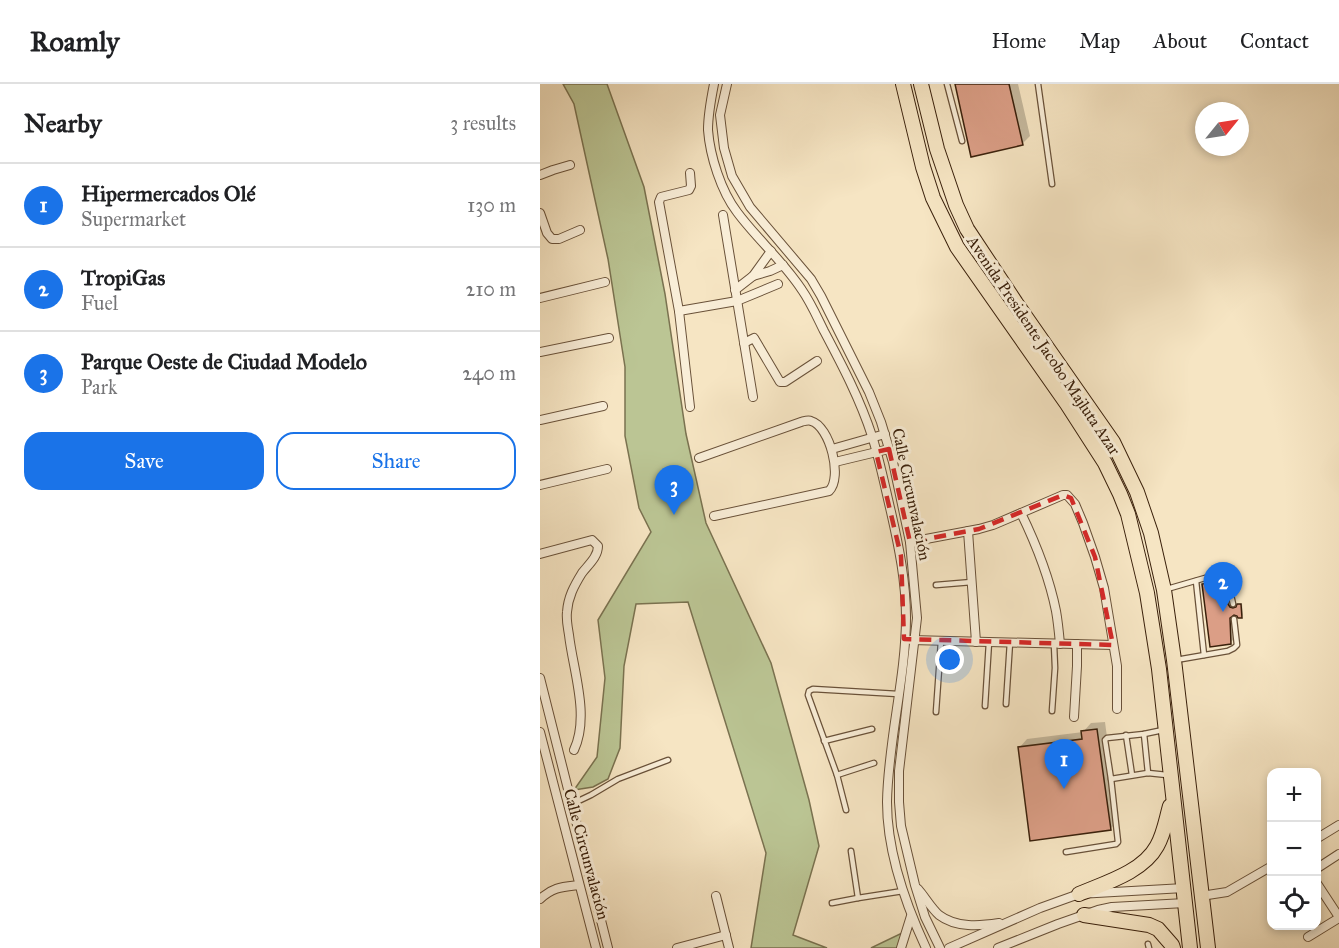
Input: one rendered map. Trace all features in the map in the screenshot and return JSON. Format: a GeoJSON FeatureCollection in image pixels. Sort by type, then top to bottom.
{"type":"FeatureCollection","features":[{"type":"Feature","properties":{"kind":"main road","name":"Avenida Presidente Jacobo Majluta Azar"},"geometry":{"type":"LineString","coordinates":[[903,84],[933,198],[957,248],[1067,404],[1105,463],[1120,494],[1134,534],[1147,592],[1159,669],[1190,948]]}},
{"type":"Feature","properties":{"kind":"main road","name":"Avenida Presidente Jacobo Majluta Azar"},"geometry":{"type":"LineString","coordinates":[[921,84],[937,149],[956,205],[967,229],[1113,442],[1137,492],[1151,533],[1164,590],[1174,660],[1208,948]]}},
{"type":"Feature","properties":{"kind":"main road"},"geometry":{"type":"LineString","coordinates":[[1079,894],[1130,872],[1149,858],[1163,835],[1172,796]]}},
{"type":"Feature","properties":{"kind":"main road"},"geometry":{"type":"LineString","coordinates":[[1084,915],[1149,925],[1158,929],[1173,948]]}},
{"type":"Feature","properties":{"kind":"street","name":"Calle Circunvalación"},"geometry":{"type":"LineString","coordinates":[[714,84],[708,131],[720,182],[736,212],[783,265],[810,303],[858,400],[872,437],[886,487],[901,556],[906,619],[889,771],[887,803],[889,829],[898,875],[911,916],[926,948]]}},
{"type":"Feature","properties":{"kind":"street","name":"Calle Circunvalación"},"geometry":{"type":"LineString","coordinates":[[727,84],[722,102],[721,123],[724,147],[732,176],[750,207],[816,287],[869,392],[889,449],[910,542],[917,618],[900,771],[901,826],[925,917],[940,948]]}},
{"type":"Feature","properties":{"kind":"street"},"geometry":{"type":"LineString","coordinates":[[540,175],[570,165]]}},
{"type":"Feature","properties":{"kind":"street"},"geometry":{"type":"LineString","coordinates":[[690,173],[689,190],[662,197],[659,202],[679,310],[690,407]]}},
{"type":"Feature","properties":{"kind":"street"},"geometry":{"type":"LineString","coordinates":[[540,213],[552,239],[560,239],[580,230]]}},
{"type":"Feature","properties":{"kind":"street"},"geometry":{"type":"LineString","coordinates":[[723,215],[753,397]]}},
{"type":"Feature","properties":{"kind":"street"},"geometry":{"type":"LineString","coordinates":[[735,290],[753,276],[771,251]]}},
{"type":"Feature","properties":{"kind":"street"},"geometry":{"type":"LineString","coordinates":[[753,276],[783,265]]}},
{"type":"Feature","properties":{"kind":"street"},"geometry":{"type":"LineString","coordinates":[[540,298],[605,282]]}},
{"type":"Feature","properties":{"kind":"street"},"geometry":{"type":"LineString","coordinates":[[679,310],[737,301],[778,284]]}},
{"type":"Feature","properties":{"kind":"street"},"geometry":{"type":"LineString","coordinates":[[540,351],[609,338]]}},
{"type":"Feature","properties":{"kind":"street"},"geometry":{"type":"LineString","coordinates":[[744,343],[754,338],[780,382],[785,382],[817,361]]}},
{"type":"Feature","properties":{"kind":"street"},"geometry":{"type":"LineString","coordinates":[[540,420],[603,406]]}},
{"type":"Feature","properties":{"kind":"street"},"geometry":{"type":"LineString","coordinates":[[699,458],[809,420],[822,430],[832,449],[835,462],[835,482],[829,491],[714,516]]}},
{"type":"Feature","properties":{"kind":"street"},"geometry":{"type":"LineString","coordinates":[[832,449],[885,434]]}},
{"type":"Feature","properties":{"kind":"street"},"geometry":{"type":"LineString","coordinates":[[835,462],[889,449]]}},
{"type":"Feature","properties":{"kind":"street"},"geometry":{"type":"LineString","coordinates":[[540,485],[606,469]]}},
{"type":"Feature","properties":{"kind":"street"},"geometry":{"type":"LineString","coordinates":[[910,542],[993,525],[1063,495],[1071,498],[1083,522],[1104,588],[1117,666],[1117,709]]}},
{"type":"Feature","properties":{"kind":"street"},"geometry":{"type":"LineString","coordinates":[[1021,513],[1036,543],[1048,578],[1056,612],[1057,644]]}},
{"type":"Feature","properties":{"kind":"street"},"geometry":{"type":"LineString","coordinates":[[969,531],[976,642]]}},
{"type":"Feature","properties":{"kind":"street"},"geometry":{"type":"LineString","coordinates":[[540,554],[592,540],[598,546],[598,552],[582,573],[568,600],[570,645],[578,686],[580,717],[579,734],[574,750]]}},
{"type":"Feature","properties":{"kind":"street"},"geometry":{"type":"LineString","coordinates":[[904,639],[1113,645]]}},
{"type":"Feature","properties":{"kind":"street"},"geometry":{"type":"LineString","coordinates":[[1074,717],[1077,644]]}},
{"type":"Feature","properties":{"kind":"street","name":"Calle Circunvalación"},"geometry":{"type":"LineString","coordinates":[[540,678],[608,948]]}},
{"type":"Feature","properties":{"kind":"street","name":"Calle Circunvalación"},"geometry":{"type":"LineString","coordinates":[[540,732],[596,948]]}},
{"type":"Feature","properties":{"kind":"street"},"geometry":{"type":"LineString","coordinates":[[1321,836],[1339,825]]}},
{"type":"Feature","properties":{"kind":"street"},"geometry":{"type":"LineString","coordinates":[[1321,866],[1339,854]]}},
{"type":"Feature","properties":{"kind":"street"},"geometry":{"type":"LineString","coordinates":[[1201,896],[1227,892],[1267,869]]}},
{"type":"Feature","properties":{"kind":"street"},"geometry":{"type":"LineString","coordinates":[[540,899],[558,887],[579,885]]}},
{"type":"Feature","properties":{"kind":"street"},"geometry":{"type":"LineString","coordinates":[[915,885],[939,915],[950,921],[963,925],[974,925],[1011,921]]}},
{"type":"Feature","properties":{"kind":"street"},"geometry":{"type":"LineString","coordinates":[[949,948],[1055,902],[1079,894],[1184,888]]}},
{"type":"Feature","properties":{"kind":"street"},"geometry":{"type":"LineString","coordinates":[[1308,937],[1339,918],[1321,889]]}},
{"type":"Feature","properties":{"kind":"street"},"geometry":{"type":"LineString","coordinates":[[716,896],[729,948]]}},
{"type":"Feature","properties":{"kind":"street"},"geometry":{"type":"LineString","coordinates":[[998,948],[1084,915],[1112,907],[1185,903]]}},
{"type":"Feature","properties":{"kind":"street"},"geometry":{"type":"LineString","coordinates":[[901,948],[911,916]]}},
{"type":"Feature","properties":{"kind":"street"},"geometry":{"type":"LineString","coordinates":[[677,948],[726,935]]}},
{"type":"Feature","properties":{"kind":"lane"},"geometry":{"type":"LineString","coordinates":[[947,84],[962,141]]}},
{"type":"Feature","properties":{"kind":"lane"},"geometry":{"type":"LineString","coordinates":[[1038,84],[1052,184]]}},
{"type":"Feature","properties":{"kind":"lane"},"geometry":{"type":"LineString","coordinates":[[1164,590],[1224,575],[1227,577],[1233,604]]}},
{"type":"Feature","properties":{"kind":"lane"},"geometry":{"type":"LineString","coordinates":[[1197,581],[1204,655]]}},
{"type":"Feature","properties":{"kind":"lane"},"geometry":{"type":"LineString","coordinates":[[936,585],[972,582]]}},
{"type":"Feature","properties":{"kind":"lane"},"geometry":{"type":"LineString","coordinates":[[1174,660],[1234,648],[1237,645],[1234,619]]}},
{"type":"Feature","properties":{"kind":"lane"},"geometry":{"type":"LineString","coordinates":[[936,712],[941,641]]}},
{"type":"Feature","properties":{"kind":"lane"},"geometry":{"type":"LineString","coordinates":[[985,706],[989,642]]}},
{"type":"Feature","properties":{"kind":"lane"},"geometry":{"type":"LineString","coordinates":[[1006,704],[1010,642]]}},
{"type":"Feature","properties":{"kind":"lane"},"geometry":{"type":"LineString","coordinates":[[1052,711],[1057,644]]}},
{"type":"Feature","properties":{"kind":"lane"},"geometry":{"type":"LineString","coordinates":[[846,810],[837,775],[808,695],[809,691],[813,689],[898,694]]}},
{"type":"Feature","properties":{"kind":"lane"},"geometry":{"type":"LineString","coordinates":[[824,741],[872,729]]}},
{"type":"Feature","properties":{"kind":"lane"},"geometry":{"type":"LineString","coordinates":[[1066,852],[1118,842],[1105,740],[1165,730]]}},
{"type":"Feature","properties":{"kind":"lane"},"geometry":{"type":"LineString","coordinates":[[1144,734],[1148,773]]}},
{"type":"Feature","properties":{"kind":"lane"},"geometry":{"type":"LineString","coordinates":[[1126,735],[1132,775]]}},
{"type":"Feature","properties":{"kind":"lane"},"geometry":{"type":"LineString","coordinates":[[572,804],[618,779],[668,760]]}},
{"type":"Feature","properties":{"kind":"lane"},"geometry":{"type":"LineString","coordinates":[[837,775],[874,763]]}},
{"type":"Feature","properties":{"kind":"lane"},"geometry":{"type":"LineString","coordinates":[[1111,779],[1148,773],[1170,775]]}},
{"type":"Feature","properties":{"kind":"lane"},"geometry":{"type":"LineString","coordinates":[[851,851],[858,898]]}},
{"type":"Feature","properties":{"kind":"lane"},"geometry":{"type":"LineString","coordinates":[[832,903],[903,891]]}},
{"type":"Feature","properties":{"kind":"highlighted area"},"geometry":{"type":"Polygon","coordinates":[[[889,449],[910,542],[979,529],[1063,495],[1071,498],[1095,557],[1113,645],[904,639],[901,556],[876,452],[889,449]]]}},
{"type":"Feature","properties":{"kind":"green space"},"geometry":{"type":"Polygon","coordinates":[[[563,84],[607,84],[644,187],[665,294],[686,434],[706,523],[771,663],[809,800],[819,846],[793,935],[827,948],[751,948],[766,853],[688,602],[636,604],[624,666],[620,748],[608,779],[593,787],[574,790],[597,757],[605,678],[598,620],[651,532],[639,508],[625,436],[625,367],[608,259],[574,104],[563,84]]]}},
{"type":"Feature","properties":{"kind":"green space"},"geometry":{"type":"Polygon","coordinates":[[[902,933],[900,948],[871,948],[902,933]]]}},
{"type":"Feature","properties":{"kind":"building"},"geometry":{"type":"Polygon","coordinates":[[[955,84],[1009,84],[1023,145],[971,157],[955,84]]]}},
{"type":"Feature","properties":{"kind":"building"},"geometry":{"type":"Polygon","coordinates":[[[1223,580],[1228,604],[1233,608],[1241,604],[1242,618],[1234,615],[1230,618],[1231,644],[1210,647],[1202,584],[1223,580]]]}},
{"type":"Feature","properties":{"kind":"building"},"geometry":{"type":"Polygon","coordinates":[[[1097,729],[1111,830],[1030,841],[1018,747],[1082,739],[1081,731],[1097,729]]]}},
{"type":"Feature","properties":{"kind":"place","name":"Parque Oeste de Ciudad Modelo"},"geometry":{"type":"Point","coordinates":[674,515]}},
{"type":"Feature","properties":{"kind":"place","name":"TropiGas"},"geometry":{"type":"Point","coordinates":[1223,612]}},
{"type":"Feature","properties":{"kind":"place","name":"Hipermercados Olé"},"geometry":{"type":"Point","coordinates":[1064,789]}}]}
